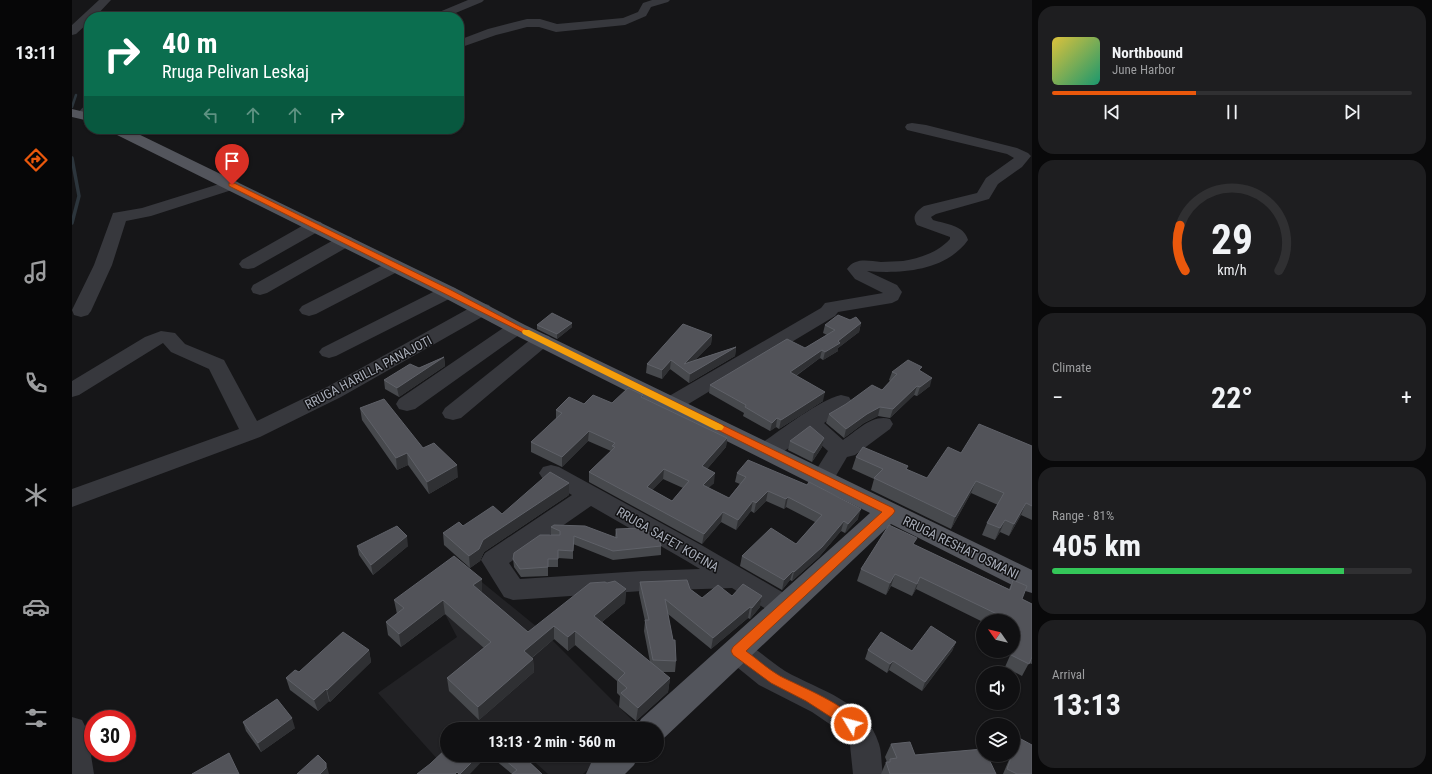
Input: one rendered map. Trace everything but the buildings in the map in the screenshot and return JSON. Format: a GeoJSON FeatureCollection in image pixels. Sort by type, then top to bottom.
{"type":"FeatureCollection","features":[{"type":"Feature","properties":{"kind":"main road","name":"RRUGA RESHAT OSMANI"},"geometry":{"type":"LineString","coordinates":[[126,134],[1032,582]]}},
{"type":"Feature","properties":{"kind":"main road"},"geometry":{"type":"LineString","coordinates":[[660,722],[889,511]]}},
{"type":"Feature","properties":{"kind":"main road"},"geometry":{"type":"LineString","coordinates":[[602,774],[615,762]]}},
{"type":"Feature","properties":{"kind":"street"},"geometry":{"type":"LineString","coordinates":[[94,12],[105,0]]}},
{"type":"Feature","properties":{"kind":"street"},"geometry":{"type":"LineString","coordinates":[[448,12],[478,0]]}},
{"type":"Feature","properties":{"kind":"street"},"geometry":{"type":"LineString","coordinates":[[464,42],[492,32],[527,23],[540,23],[556,28],[625,21],[642,14],[647,5],[664,0]]}},
{"type":"Feature","properties":{"kind":"street"},"geometry":{"type":"LineString","coordinates":[[72,31],[84,20]]}},
{"type":"Feature","properties":{"kind":"street"},"geometry":{"type":"LineString","coordinates":[[672,404],[828,312],[832,308],[885,299],[891,296],[893,292],[890,289],[862,276],[856,269],[861,266],[901,266],[937,258],[946,253],[959,240],[958,235],[928,224],[923,221],[923,215],[930,210],[983,196],[992,181],[1017,164],[1023,156],[1022,154],[1012,151],[926,129],[912,127]]}},
{"type":"Feature","properties":{"kind":"street"},"geometry":{"type":"LineString","coordinates":[[81,311],[103,264],[119,217],[145,212],[232,185]]}},
{"type":"Feature","properties":{"kind":"street"},"geometry":{"type":"LineString","coordinates":[[248,264],[315,226]]}},
{"type":"Feature","properties":{"kind":"street"},"geometry":{"type":"LineString","coordinates":[[260,289],[345,241]]}},
{"type":"Feature","properties":{"kind":"street"},"geometry":{"type":"LineString","coordinates":[[309,310],[395,266]]}},
{"type":"Feature","properties":{"kind":"street"},"geometry":{"type":"LineString","coordinates":[[329,352],[448,292]]}},
{"type":"Feature","properties":{"kind":"street","name":"RRUGA HARILLA PANAJOTI"},"geometry":{"type":"LineString","coordinates":[[72,498],[252,432],[334,392],[482,309]]}},
{"type":"Feature","properties":{"kind":"street"},"geometry":{"type":"LineString","coordinates":[[407,404],[516,328]]}},
{"type":"Feature","properties":{"kind":"street"},"geometry":{"type":"LineString","coordinates":[[72,390],[152,341],[161,337],[168,337],[178,348],[217,365],[252,432]]}},
{"type":"Feature","properties":{"kind":"street"},"geometry":{"type":"LineString","coordinates":[[453,414],[542,340]]}},
{"type":"Feature","properties":{"kind":"street"},"geometry":{"type":"LineString","coordinates":[[767,451],[841,402]]}},
{"type":"Feature","properties":{"kind":"street"},"geometry":{"type":"LineString","coordinates":[[809,422],[840,450]]}},
{"type":"Feature","properties":{"kind":"street"},"geometry":{"type":"LineString","coordinates":[[823,478],[840,450],[847,448],[882,424]]}},
{"type":"Feature","properties":{"kind":"street","name":"RRUGA SAFET KOFINA"},"geometry":{"type":"LineString","coordinates":[[551,473],[694,553],[785,607]]}},
{"type":"Feature","properties":{"kind":"street"},"geometry":{"type":"LineString","coordinates":[[72,508],[97,489]]}},
{"type":"Feature","properties":{"kind":"street"},"geometry":{"type":"LineString","coordinates":[[590,495],[494,560],[513,590],[642,581],[735,578]]}},
{"type":"Feature","properties":{"kind":"street"},"geometry":{"type":"LineString","coordinates":[[737,651],[775,679],[811,697],[851,724],[862,739],[868,774]]}},
{"type":"Feature","properties":{"kind":"street"},"geometry":{"type":"LineString","coordinates":[[72,730],[80,770],[79,774]]}},
{"type":"Feature","properties":{"kind":"shaded area"},"geometry":{"type":"Polygon","coordinates":[[[461,565],[548,636],[634,722],[440,722],[439,761],[378,693],[457,637],[445,614],[419,633],[397,613],[461,565]]]}},
{"type":"Feature","properties":{"kind":"shaded area"},"geometry":{"type":"Polygon","coordinates":[[[535,762],[596,762],[583,774],[548,774],[535,762]]]}},
{"type":"Feature","properties":{"kind":"waterway"},"geometry":{"type":"LineString","coordinates":[[72,107],[76,95]]}},
{"type":"Feature","properties":{"kind":"waterway"},"geometry":{"type":"LineString","coordinates":[[72,158],[79,196],[72,223]]}},
{"type":"Feature","properties":{"kind":"slow traffic"},"geometry":{"type":"LineString","coordinates":[[526,332],[719,427]]}},
{"type":"Feature","properties":{"kind":"route"},"geometry":{"type":"LineString","coordinates":[[232,185],[448,292],[516,328],[889,511],[737,651],[775,679],[811,697],[851,724]]}}]}
